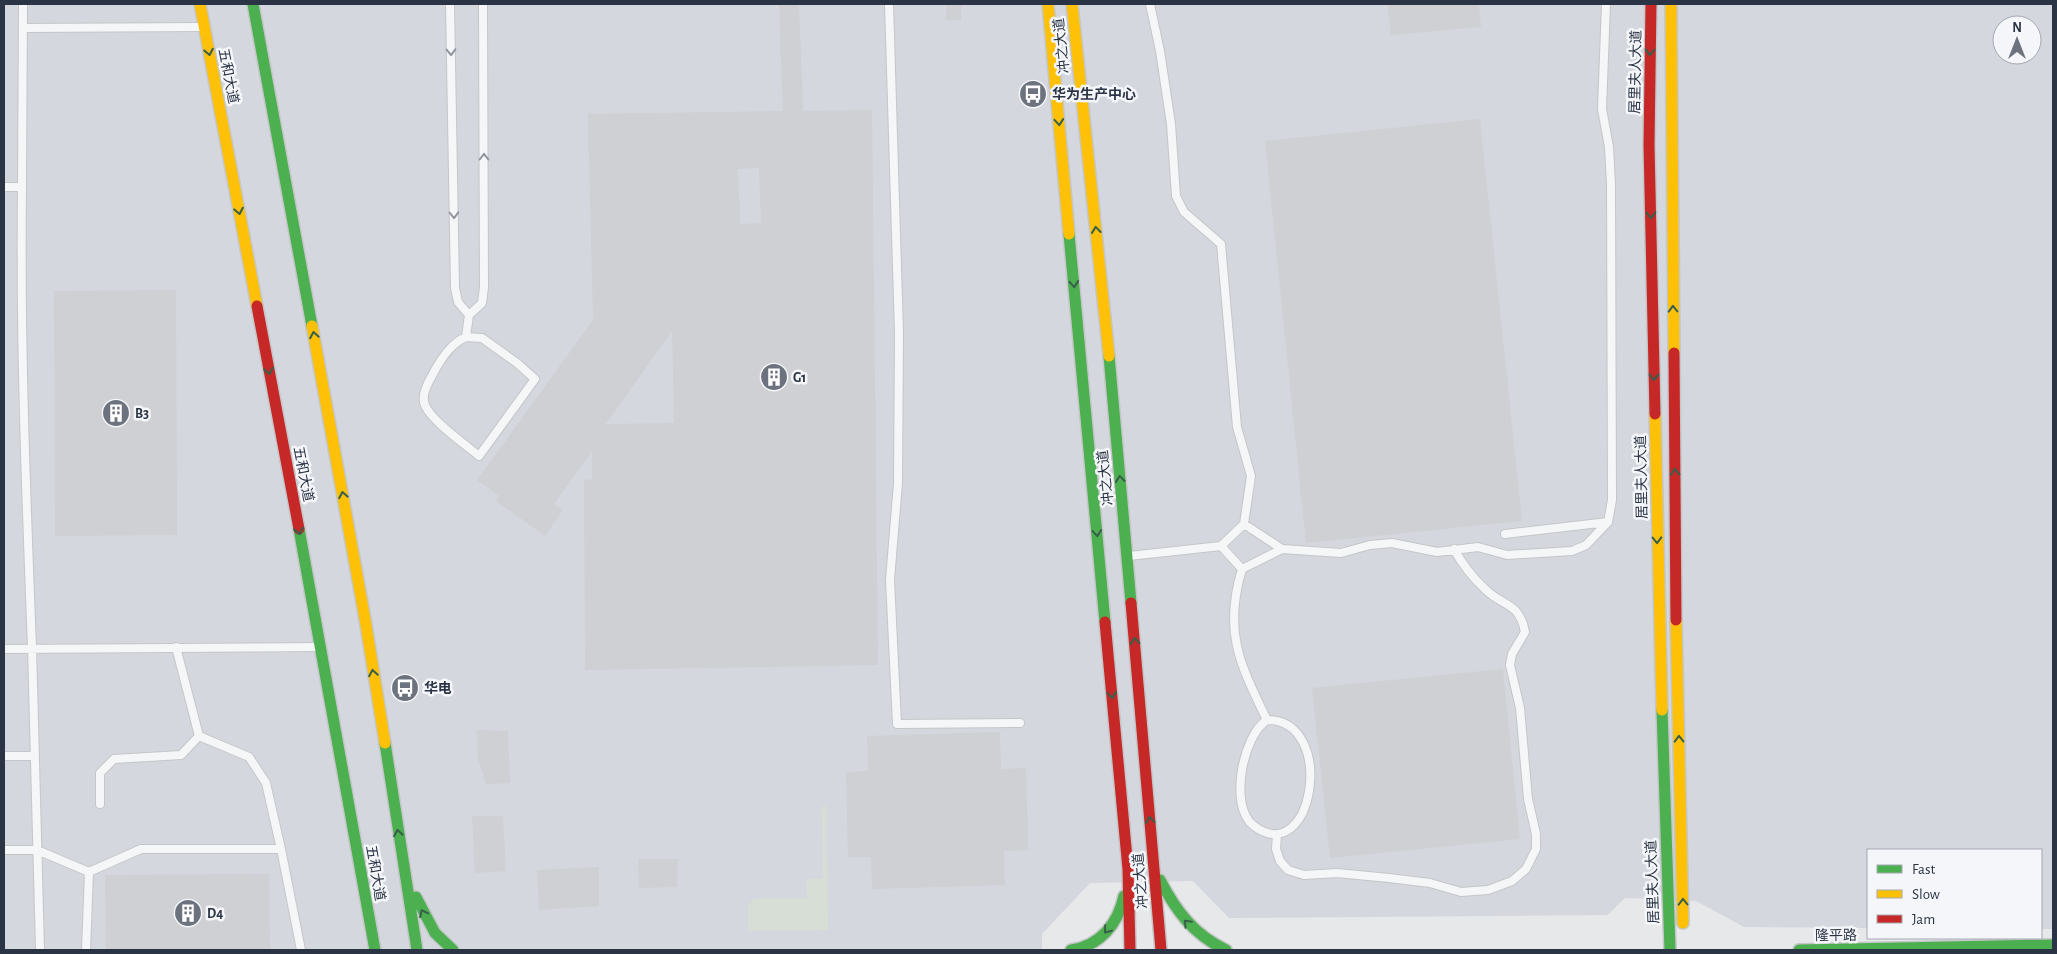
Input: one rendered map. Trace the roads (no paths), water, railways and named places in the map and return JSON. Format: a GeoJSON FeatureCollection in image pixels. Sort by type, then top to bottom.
{"type":"FeatureCollection","features":[{"type":"Feature","properties":{"kind":"main road","name":"五和大道"},"geometry":{"type":"LineString","coordinates":[[200,4],[321,648],[375,950]]}},
{"type":"Feature","properties":{"kind":"main road","name":"五和大道"},"geometry":{"type":"LineString","coordinates":[[253,4],[365,619],[402,864],[418,950]]}},
{"type":"Feature","properties":{"kind":"main road","name":"冲之大道"},"geometry":{"type":"LineString","coordinates":[[1048,4],[1128,869],[1130,950]]}},
{"type":"Feature","properties":{"kind":"main road","name":"冲之大道"},"geometry":{"type":"LineString","coordinates":[[1072,4],[1107,332],[1161,950]]}},
{"type":"Feature","properties":{"kind":"main road","name":"居里夫人大道"},"geometry":{"type":"LineString","coordinates":[[1651,4],[1649,156],[1659,623],[1670,950]]}},
{"type":"Feature","properties":{"kind":"main road"},"geometry":{"type":"LineString","coordinates":[[1671,4],[1677,646],[1684,931]]}},
{"type":"Feature","properties":{"kind":"main road"},"geometry":{"type":"LineString","coordinates":[[402,864],[433,932],[440,941],[452,950]]}},
{"type":"Feature","properties":{"kind":"main road"},"geometry":{"type":"LineString","coordinates":[[1071,950],[1090,946],[1105,934],[1117,917],[1123,903],[1128,869]]}},
{"type":"Feature","properties":{"kind":"main road"},"geometry":{"type":"LineString","coordinates":[[1154,869],[1173,907],[1186,923],[1199,934],[1226,950]]}},
{"type":"Feature","properties":{"kind":"main road","name":"隆平路"},"geometry":{"type":"LineString","coordinates":[[1799,950],[2053,946]]}},
{"type":"Feature","properties":{"kind":"lane"},"geometry":{"type":"LineString","coordinates":[[23,4],[22,398],[32,648],[40,950]]}},
{"type":"Feature","properties":{"kind":"lane"},"geometry":{"type":"LineString","coordinates":[[450,4],[455,288],[458,302],[469,315]]}},
{"type":"Feature","properties":{"kind":"lane"},"geometry":{"type":"LineString","coordinates":[[466,337],[469,315],[482,303],[484,288],[482,4]]}},
{"type":"Feature","properties":{"kind":"lane"},"geometry":{"type":"LineString","coordinates":[[889,4],[899,332],[898,483],[890,580],[897,724],[1020,723]]}},
{"type":"Feature","properties":{"kind":"lane"},"geometry":{"type":"LineString","coordinates":[[1128,556],[1221,546],[1244,524],[1251,472],[1237,427],[1221,244],[1184,212],[1176,196],[1171,124],[1160,51],[1150,4]]}},
{"type":"Feature","properties":{"kind":"lane"},"geometry":{"type":"LineString","coordinates":[[1244,524],[1282,549],[1341,553],[1370,545],[1392,544],[1437,552],[1478,547],[1507,555],[1572,551],[1586,545],[1608,522],[1612,500],[1611,184],[1609,146],[1602,109],[1606,4]]}},
{"type":"Feature","properties":{"kind":"lane"},"geometry":{"type":"LineString","coordinates":[[24,28],[204,27]]}},
{"type":"Feature","properties":{"kind":"lane"},"geometry":{"type":"LineString","coordinates":[[4,187],[22,187]]}},
{"type":"Feature","properties":{"kind":"lane"},"geometry":{"type":"LineString","coordinates":[[466,337],[482,338],[518,362],[535,379],[479,456],[429,413],[424,402],[425,390],[438,365],[455,342],[466,337]]}},
{"type":"Feature","properties":{"kind":"lane"},"geometry":{"type":"LineString","coordinates":[[1505,534],[1608,522]]}},
{"type":"Feature","properties":{"kind":"lane"},"geometry":{"type":"LineString","coordinates":[[1221,546],[1242,569]]}},
{"type":"Feature","properties":{"kind":"lane"},"geometry":{"type":"LineString","coordinates":[[1267,720],[1243,670],[1235,642],[1233,615],[1236,588],[1242,569],[1282,549]]}},
{"type":"Feature","properties":{"kind":"lane"},"geometry":{"type":"LineString","coordinates":[[1277,835],[1276,849],[1280,861],[1288,870],[1304,874],[1337,873],[1389,878],[1430,884],[1462,892],[1488,890],[1512,881],[1526,869],[1536,849],[1536,834],[1528,799],[1517,688],[1510,665],[1512,654],[1525,632],[1523,620],[1514,608],[1487,591],[1454,549]]}},
{"type":"Feature","properties":{"kind":"lane"},"geometry":{"type":"LineString","coordinates":[[176,647],[199,736]]}},
{"type":"Feature","properties":{"kind":"lane"},"geometry":{"type":"LineString","coordinates":[[4,649],[321,648]]}},
{"type":"Feature","properties":{"kind":"lane"},"geometry":{"type":"LineString","coordinates":[[1267,720],[1281,720],[1292,728],[1303,743],[1310,764],[1310,789],[1304,811],[1293,828],[1277,835],[1264,833],[1250,824],[1241,808],[1240,788],[1244,762],[1258,726],[1267,720]]}},
{"type":"Feature","properties":{"kind":"lane"},"geometry":{"type":"LineString","coordinates":[[100,804],[100,772],[114,760],[181,755],[199,736]]}},
{"type":"Feature","properties":{"kind":"lane"},"geometry":{"type":"LineString","coordinates":[[199,736],[249,757],[266,783],[301,950]]}},
{"type":"Feature","properties":{"kind":"lane"},"geometry":{"type":"LineString","coordinates":[[4,756],[35,756]]}},
{"type":"Feature","properties":{"kind":"lane"},"geometry":{"type":"LineString","coordinates":[[4,850],[37,850],[89,872],[141,849],[281,849]]}},
{"type":"Feature","properties":{"kind":"lane"},"geometry":{"type":"LineString","coordinates":[[86,950],[89,872]]}},
{"type":"Feature","properties":{"kind":"place","name":"华为生产中心"},"geometry":{"type":"Point","coordinates":[1033,94]}},
{"type":"Feature","properties":{"kind":"place","name":"G1"},"geometry":{"type":"Point","coordinates":[774,377]}},
{"type":"Feature","properties":{"kind":"place","name":"B3"},"geometry":{"type":"Point","coordinates":[116,413]}},
{"type":"Feature","properties":{"kind":"place","name":"华电"},"geometry":{"type":"Point","coordinates":[405,688]}},
{"type":"Feature","properties":{"kind":"place","name":"D4"},"geometry":{"type":"Point","coordinates":[188,913]}}]}
